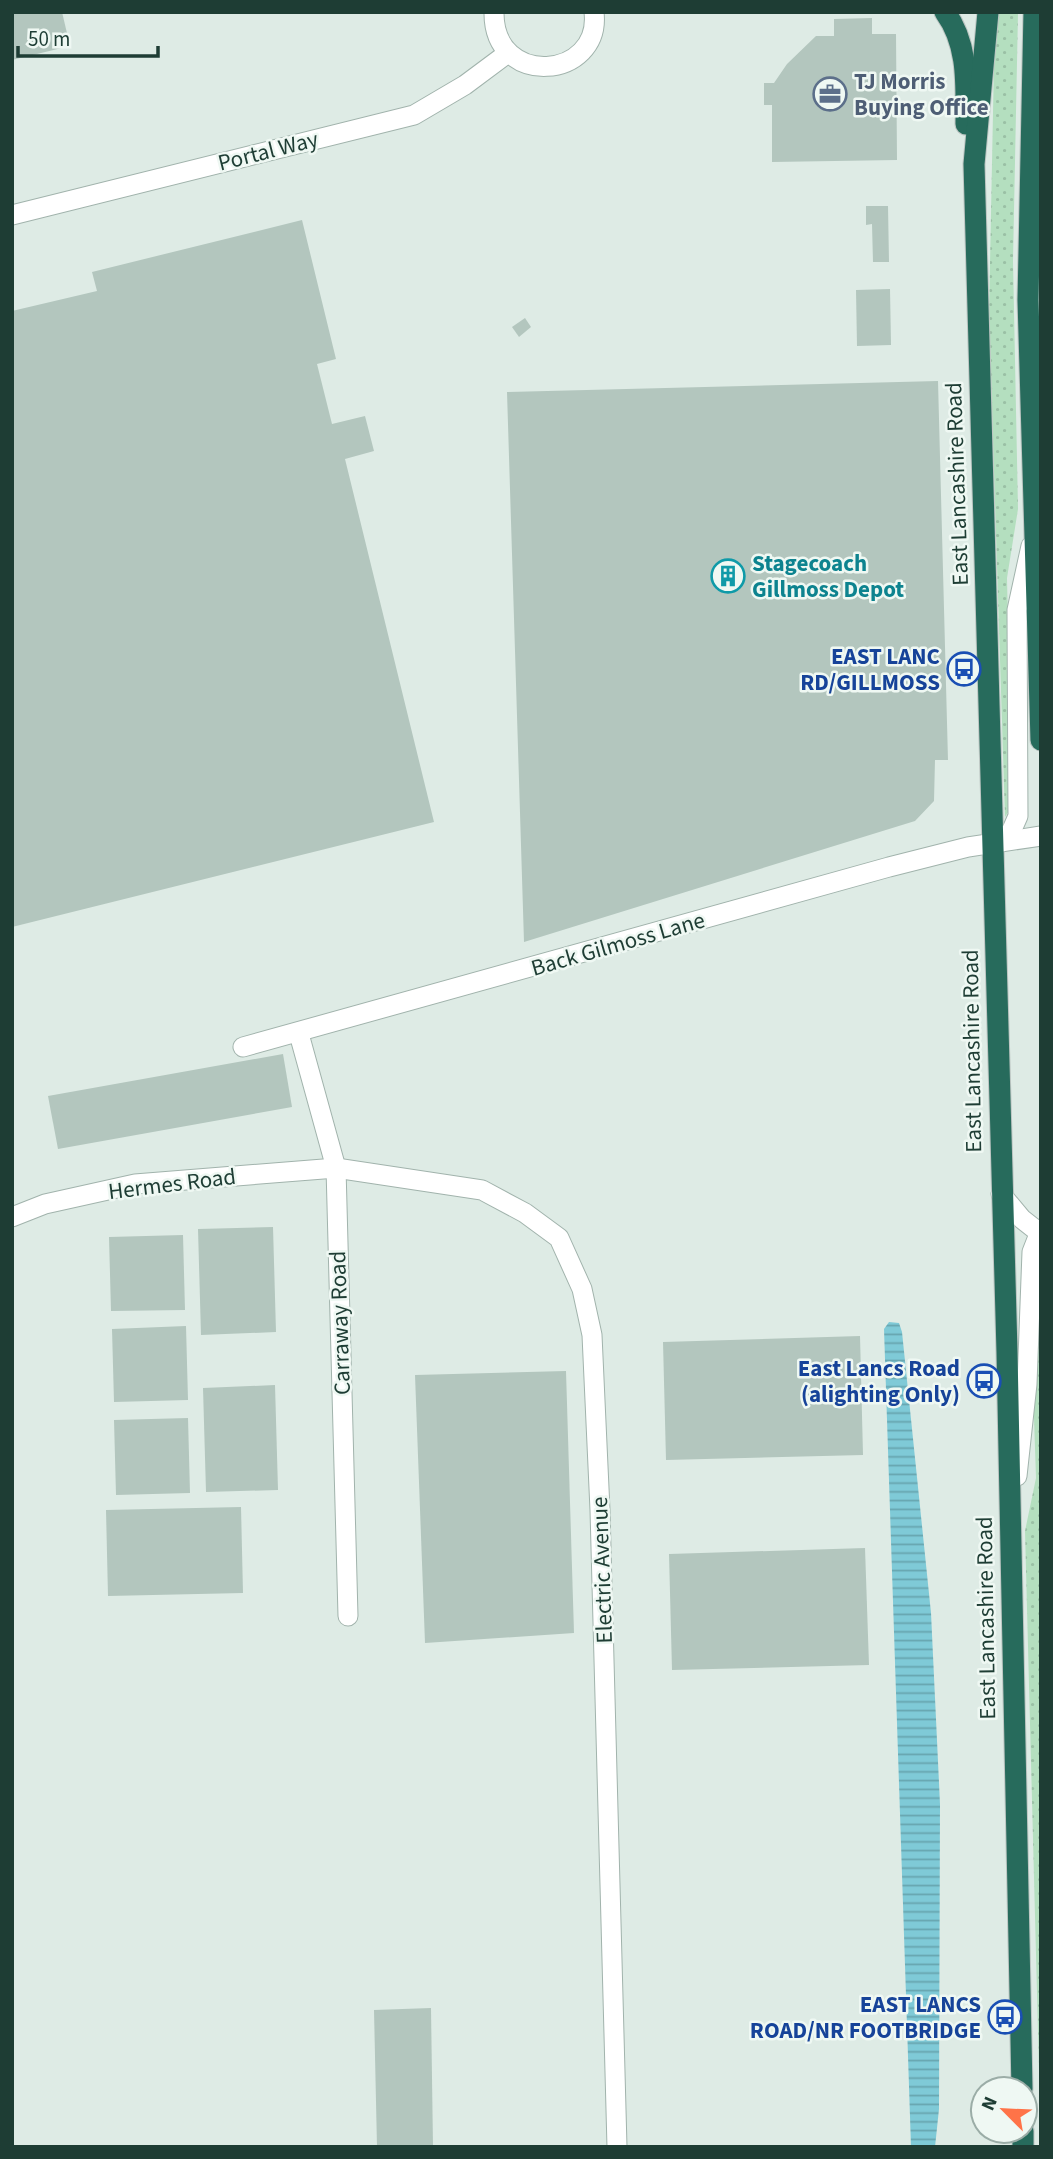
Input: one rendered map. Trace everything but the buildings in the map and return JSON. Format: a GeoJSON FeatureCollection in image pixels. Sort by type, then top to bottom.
{"type":"FeatureCollection","features":[{"type":"Feature","properties":{"kind":"highway"},"geometry":{"type":"LineString","coordinates":[[945,12],[961,39],[966,80],[965,130],[974,164]]}},
{"type":"Feature","properties":{"kind":"highway","name":"East Lancashire Road"},"geometry":{"type":"LineString","coordinates":[[988,12],[974,164],[1011,1532],[1022,2075]]}},
{"type":"Feature","properties":{"kind":"highway"},"geometry":{"type":"LineString","coordinates":[[1034,12],[1028,300],[1041,740]]}},
{"type":"Feature","properties":{"kind":"street"},"geometry":{"type":"LineString","coordinates":[[494,12],[499,40],[508,52],[533,67],[563,64],[586,46],[592,33],[594,12]]}},
{"type":"Feature","properties":{"kind":"street","name":"Portal Way"},"geometry":{"type":"LineString","coordinates":[[12,215],[414,115],[465,85],[508,52]]}},
{"type":"Feature","properties":{"kind":"street"},"geometry":{"type":"LineString","coordinates":[[993,843],[1011,832],[1018,816],[1017,610],[1034,528]]}},
{"type":"Feature","properties":{"kind":"street","name":"Back Gilmoss Lane"},"geometry":{"type":"LineString","coordinates":[[243,1047],[299,1034],[864,874],[993,843],[1041,836]]}},
{"type":"Feature","properties":{"kind":"street","name":"Carraway Road"},"geometry":{"type":"LineString","coordinates":[[299,1034],[336,1168],[348,1616]]}},
{"type":"Feature","properties":{"kind":"street","name":"Hermes Road"},"geometry":{"type":"LineString","coordinates":[[12,1217],[45,1205],[135,1184],[336,1168]]}},
{"type":"Feature","properties":{"kind":"street","name":"Electric Avenue"},"geometry":{"type":"LineString","coordinates":[[336,1168],[482,1190],[525,1213],[559,1238],[582,1289],[592,1335],[600,1510],[617,2147]]}},
{"type":"Feature","properties":{"kind":"street"},"geometry":{"type":"LineString","coordinates":[[1001,1194],[1012,1210],[1040,1232],[1033,1245],[1030,1272],[1027,1384],[1011,1532]]}},
{"type":"Feature","properties":{"kind":"green space"},"geometry":{"type":"Polygon","coordinates":[[[995,12],[1018,13],[1013,261],[1018,509],[1007,578],[1012,806],[1005,817],[989,314],[995,12]]]}},
{"type":"Feature","properties":{"kind":"green space"},"geometry":{"type":"Polygon","coordinates":[[[1037,1311],[1041,1311],[1041,2147],[1025,1531],[1036,1478],[1033,1388],[1037,1311]]]}},
{"type":"Feature","properties":{"kind":"water"},"geometry":{"type":"Polygon","coordinates":[[[889,1322],[899,1323],[902,1332],[931,1613],[940,1804],[939,2109],[935,2147],[911,2147],[884,1329],[889,1322]]]}},
{"type":"Feature","properties":{"kind":"place","name":"TJ Morris Buying Office"},"geometry":{"type":"Point","coordinates":[830,94]}},
{"type":"Feature","properties":{"kind":"place","name":"Stagecoach Gillmoss Depot"},"geometry":{"type":"Point","coordinates":[728,576]}},
{"type":"Feature","properties":{"kind":"place","name":"EAST LANC RD/GILLMOSS"},"geometry":{"type":"Point","coordinates":[964,669]}},
{"type":"Feature","properties":{"kind":"place","name":"East Lancs Road (alighting Only)"},"geometry":{"type":"Point","coordinates":[984,1381]}},
{"type":"Feature","properties":{"kind":"place","name":"EAST LANCS ROAD/NR FOOTBRIDGE"},"geometry":{"type":"Point","coordinates":[1005,2017]}}]}
